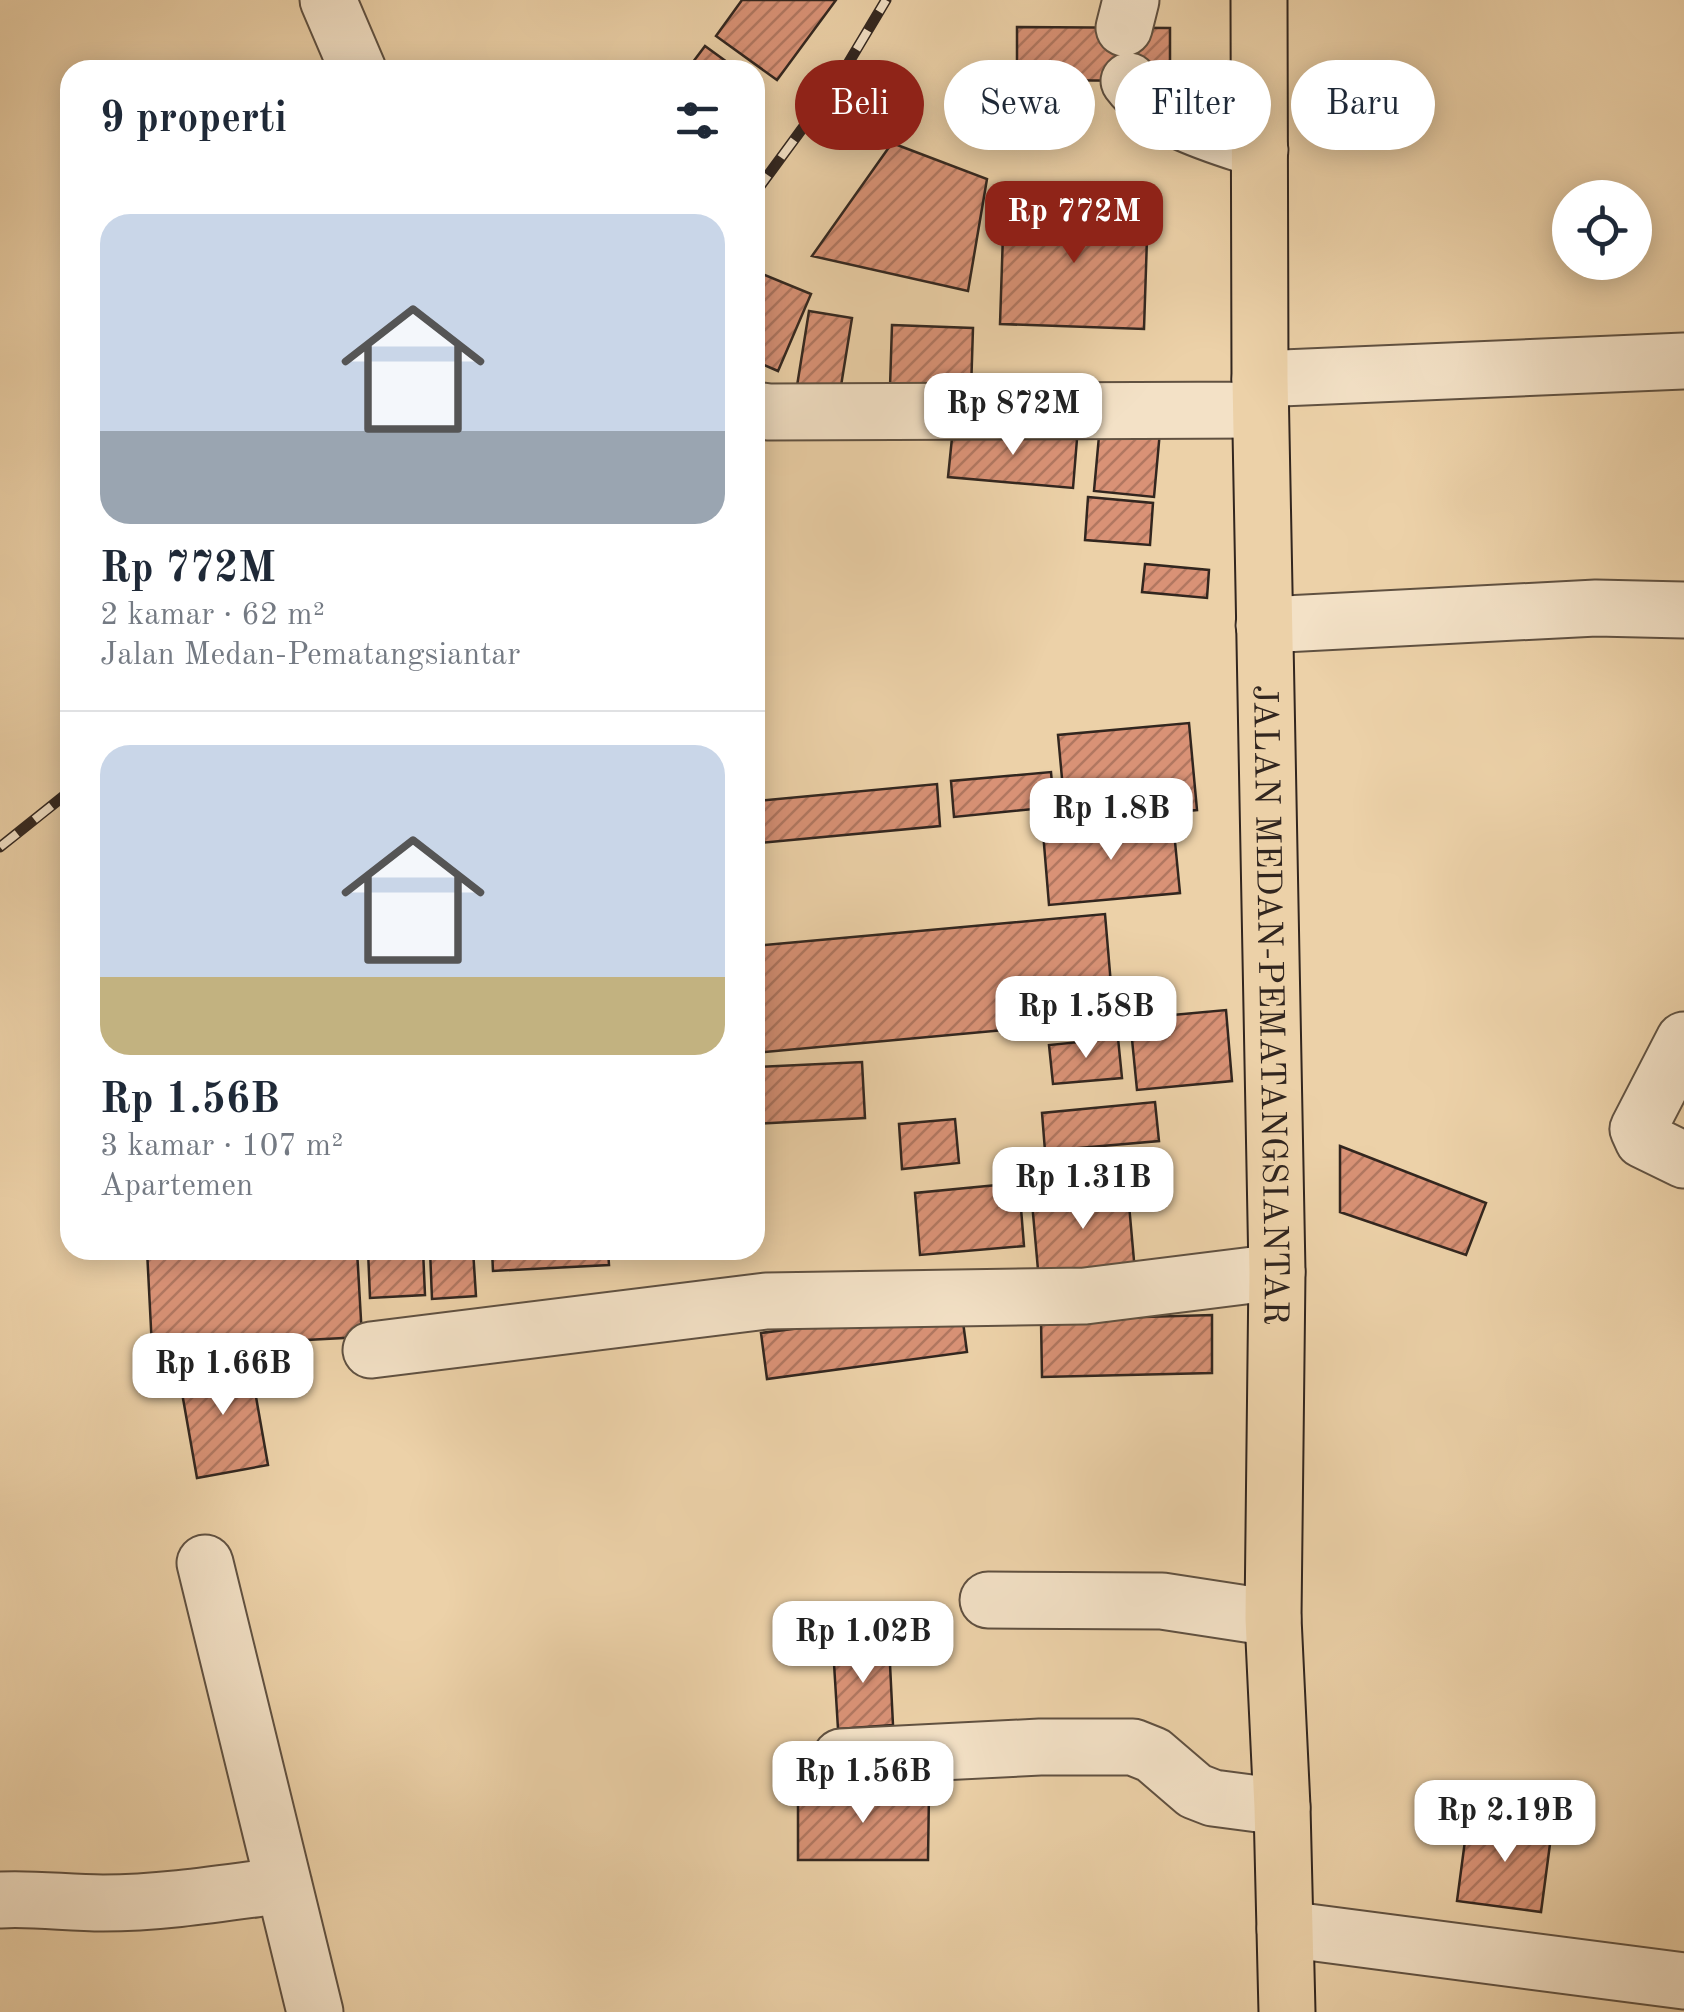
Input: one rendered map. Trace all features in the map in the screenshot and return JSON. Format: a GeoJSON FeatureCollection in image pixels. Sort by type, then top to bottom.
{"type":"FeatureCollection","features":[{"type":"Feature","properties":{"kind":"highway","name":"JALAN MEDAN-PEMATANGSIANTAR"},"geometry":{"type":"LineString","coordinates":[[1260,0],[1260,60]]}},
{"type":"Feature","properties":{"kind":"highway","name":"JALAN MEDAN-PEMATANGSIANTAR"},"geometry":{"type":"LineString","coordinates":[[1260,150],[1260,394],[1276,1272],[1273,1618],[1287,2012]]}},
{"type":"Feature","properties":{"kind":"street"},"geometry":{"type":"LineString","coordinates":[[328,0],[354,60]]}},
{"type":"Feature","properties":{"kind":"street"},"geometry":{"type":"LineString","coordinates":[[765,411],[1260,394],[1684,361]]}},
{"type":"Feature","properties":{"kind":"street"},"geometry":{"type":"LineString","coordinates":[[1264,624],[1596,608],[1684,610]]}},
{"type":"Feature","properties":{"kind":"street"},"geometry":{"type":"LineString","coordinates":[[1684,1040],[1638,1129],[1643,1140],[1684,1160]]}},
{"type":"Feature","properties":{"kind":"street"},"geometry":{"type":"LineString","coordinates":[[371,1350],[766,1301],[1084,1296],[1276,1272]]}},
{"type":"Feature","properties":{"kind":"street"},"geometry":{"type":"LineString","coordinates":[[205,1563],[314,2012]]}},
{"type":"Feature","properties":{"kind":"street"},"geometry":{"type":"LineString","coordinates":[[988,1600],[1162,1600],[1273,1618]]}},
{"type":"Feature","properties":{"kind":"street"},"geometry":{"type":"LineString","coordinates":[[841,1757],[1040,1746],[1133,1747],[1154,1755],[1195,1791],[1213,1798],[1282,1807]]}},
{"type":"Feature","properties":{"kind":"street"},"geometry":{"type":"LineString","coordinates":[[0,1900],[102,1904],[284,1885]]}},
{"type":"Feature","properties":{"kind":"street"},"geometry":{"type":"LineString","coordinates":[[1285,1928],[1684,1982]]}},
{"type":"Feature","properties":{"kind":"building"},"geometry":{"type":"Polygon","coordinates":[[[742,0],[836,0],[777,80],[765,71],[765,60],[749,60],[716,36],[742,0]]]}},
{"type":"Feature","properties":{"kind":"building"},"geometry":{"type":"Polygon","coordinates":[[[1017,27],[1170,28],[1170,60],[1115,60],[1115,81],[1095,81],[1095,60],[1017,60],[1017,27]]]}},
{"type":"Feature","properties":{"kind":"building"},"geometry":{"type":"Polygon","coordinates":[[[705,46],[724,60],[694,60],[705,46]]]}},
{"type":"Feature","properties":{"kind":"building"},"geometry":{"type":"Polygon","coordinates":[[[887,150],[910,150],[987,179],[968,291],[812,256],[887,150]]]}},
{"type":"Feature","properties":{"kind":"building"},"geometry":{"type":"Polygon","coordinates":[[[1004,204],[1148,208],[1144,329],[1000,324],[1004,204]]]}},
{"type":"Feature","properties":{"kind":"building"},"geometry":{"type":"Polygon","coordinates":[[[765,275],[811,294],[778,371],[765,365],[765,275]]]}},
{"type":"Feature","properties":{"kind":"building"},"geometry":{"type":"Polygon","coordinates":[[[809,311],[852,318],[840,392],[797,386],[809,311]]]}},
{"type":"Feature","properties":{"kind":"building"},"geometry":{"type":"Polygon","coordinates":[[[892,325],[973,328],[971,391],[890,387],[892,325]]]}},
{"type":"Feature","properties":{"kind":"building"},"geometry":{"type":"Polygon","coordinates":[[[1101,414],[1161,420],[1154,497],[1094,491],[1101,414]]]}},
{"type":"Feature","properties":{"kind":"building"},"geometry":{"type":"Polygon","coordinates":[[[953,428],[1077,439],[1073,488],[948,477],[953,428]]]}},
{"type":"Feature","properties":{"kind":"building"},"geometry":{"type":"Polygon","coordinates":[[[1088,497],[1153,503],[1150,545],[1085,540],[1088,497]]]}},
{"type":"Feature","properties":{"kind":"building"},"geometry":{"type":"Polygon","coordinates":[[[1145,564],[1209,570],[1207,598],[1142,592],[1145,564]]]}},
{"type":"Feature","properties":{"kind":"building"},"geometry":{"type":"Polygon","coordinates":[[[1189,723],[1197,810],[1066,822],[1058,735],[1189,723]]]}},
{"type":"Feature","properties":{"kind":"building"},"geometry":{"type":"Polygon","coordinates":[[[1051,772],[1054,807],[954,817],[951,781],[1051,772]]]}},
{"type":"Feature","properties":{"kind":"building"},"geometry":{"type":"Polygon","coordinates":[[[937,784],[940,826],[765,842],[765,800],[937,784]]]}},
{"type":"Feature","properties":{"kind":"building"},"geometry":{"type":"Polygon","coordinates":[[[1173,821],[1180,893],[1049,905],[1043,832],[1173,821]]]}},
{"type":"Feature","properties":{"kind":"building"},"geometry":{"type":"Polygon","coordinates":[[[1105,914],[1114,1020],[765,1052],[765,945],[1105,914]]]}},
{"type":"Feature","properties":{"kind":"building"},"geometry":{"type":"Polygon","coordinates":[[[1226,1010],[1232,1081],[1137,1090],[1130,1019],[1226,1010]]]}},
{"type":"Feature","properties":{"kind":"building"},"geometry":{"type":"Polygon","coordinates":[[[1118,1038],[1122,1078],[1053,1084],[1049,1045],[1118,1038]]]}},
{"type":"Feature","properties":{"kind":"building"},"geometry":{"type":"Polygon","coordinates":[[[862,1062],[865,1118],[765,1123],[765,1067],[862,1062]]]}},
{"type":"Feature","properties":{"kind":"building"},"geometry":{"type":"Polygon","coordinates":[[[1155,1102],[1159,1141],[1045,1151],[1042,1113],[1155,1102]]]}},
{"type":"Feature","properties":{"kind":"building"},"geometry":{"type":"Polygon","coordinates":[[[955,1119],[959,1163],[902,1169],[899,1124],[955,1119]]]}},
{"type":"Feature","properties":{"kind":"building"},"geometry":{"type":"Polygon","coordinates":[[[1340,1146],[1486,1203],[1466,1255],[1340,1212],[1340,1146]]]}},
{"type":"Feature","properties":{"kind":"building"},"geometry":{"type":"Polygon","coordinates":[[[1127,1182],[1135,1272],[1039,1281],[1031,1191],[1127,1182]]]}},
{"type":"Feature","properties":{"kind":"building"},"geometry":{"type":"Polygon","coordinates":[[[1019,1183],[1024,1246],[920,1255],[915,1193],[1019,1183]]]}},
{"type":"Feature","properties":{"kind":"building"},"geometry":{"type":"Polygon","coordinates":[[[148,1260],[358,1260],[362,1337],[152,1348],[148,1260]]]}},
{"type":"Feature","properties":{"kind":"building"},"geometry":{"type":"Polygon","coordinates":[[[368,1260],[423,1260],[425,1295],[370,1298],[368,1260]]]}},
{"type":"Feature","properties":{"kind":"building"},"geometry":{"type":"Polygon","coordinates":[[[430,1260],[474,1260],[476,1296],[432,1299],[430,1260]]]}},
{"type":"Feature","properties":{"kind":"building"},"geometry":{"type":"Polygon","coordinates":[[[492,1260],[609,1260],[609,1265],[493,1271],[492,1260]]]}},
{"type":"Feature","properties":{"kind":"building"},"geometry":{"type":"Polygon","coordinates":[[[961,1307],[967,1352],[767,1379],[761,1333],[961,1307]]]}},
{"type":"Feature","properties":{"kind":"building"},"geometry":{"type":"Polygon","coordinates":[[[1212,1315],[1212,1373],[1042,1377],[1041,1320],[1212,1315]]]}},
{"type":"Feature","properties":{"kind":"building"},"geometry":{"type":"Polygon","coordinates":[[[249,1357],[268,1465],[197,1478],[178,1370],[249,1357]]]}},
{"type":"Feature","properties":{"kind":"building"},"geometry":{"type":"Polygon","coordinates":[[[889,1644],[893,1725],[838,1729],[833,1647],[889,1644]]]}},
{"type":"Feature","properties":{"kind":"building"},"geometry":{"type":"Polygon","coordinates":[[[798,1792],[929,1792],[928,1860],[798,1860],[798,1792]]]}},
{"type":"Feature","properties":{"kind":"building"},"geometry":{"type":"Polygon","coordinates":[[[1468,1818],[1552,1829],[1541,1912],[1457,1901],[1468,1818]]]}},
{"type":"Feature","properties":{"kind":"railway"},"geometry":{"type":"LineString","coordinates":[[765,179],[840,77],[886,0]]}},
{"type":"Feature","properties":{"kind":"railway"},"geometry":{"type":"LineString","coordinates":[[0,847],[60,799]]}}]}
